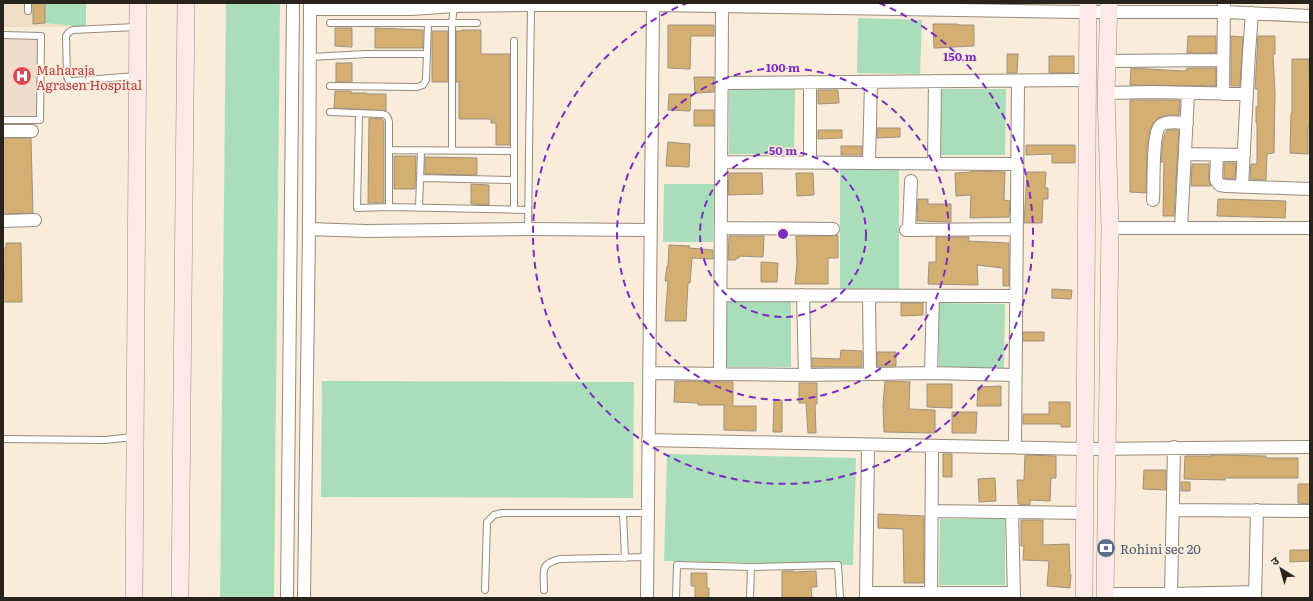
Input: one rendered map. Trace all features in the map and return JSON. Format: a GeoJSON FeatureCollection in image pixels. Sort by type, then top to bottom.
{"type":"FeatureCollection","features":[{"type":"Feature","properties":{"kind":"street"},"geometry":{"type":"LineString","coordinates":[[134,598],[138,3]]}},
{"type":"Feature","properties":{"kind":"street"},"geometry":{"type":"LineString","coordinates":[[180,598],[186,3]]}},
{"type":"Feature","properties":{"kind":"street"},"geometry":{"type":"LineString","coordinates":[[287,598],[293,3]]}},
{"type":"Feature","properties":{"kind":"street"},"geometry":{"type":"LineString","coordinates":[[304,598],[309,229],[310,6],[612,4],[1088,8],[1224,7],[1310,15]]}},
{"type":"Feature","properties":{"kind":"street"},"geometry":{"type":"LineString","coordinates":[[647,598],[653,5]]}},
{"type":"Feature","properties":{"kind":"street"},"geometry":{"type":"LineString","coordinates":[[720,374],[722,82],[729,5]]}},
{"type":"Feature","properties":{"kind":"street"},"geometry":{"type":"LineString","coordinates":[[1223,94],[1224,7]]}},
{"type":"Feature","properties":{"kind":"street"},"geometry":{"type":"LineString","coordinates":[[1084,598],[1088,8]]}},
{"type":"Feature","properties":{"kind":"street"},"geometry":{"type":"LineString","coordinates":[[1109,8],[1106,93],[1110,228],[1105,596],[1171,594],[1255,595],[1257,510]]}},
{"type":"Feature","properties":{"kind":"street"},"geometry":{"type":"LineString","coordinates":[[1242,186],[1247,94],[1258,10]]}},
{"type":"Feature","properties":{"kind":"street"},"geometry":{"type":"LineString","coordinates":[[1107,61],[1223,60]]}},
{"type":"Feature","properties":{"kind":"street"},"geometry":{"type":"LineString","coordinates":[[722,82],[1088,80]]}},
{"type":"Feature","properties":{"kind":"street"},"geometry":{"type":"LineString","coordinates":[[934,163],[935,81]]}},
{"type":"Feature","properties":{"kind":"street"},"geometry":{"type":"LineString","coordinates":[[1015,448],[1018,81]]}},
{"type":"Feature","properties":{"kind":"street"},"geometry":{"type":"LineString","coordinates":[[810,82],[810,162]]}},
{"type":"Feature","properties":{"kind":"street"},"geometry":{"type":"LineString","coordinates":[[869,162],[871,82]]}},
{"type":"Feature","properties":{"kind":"street"},"geometry":{"type":"LineString","coordinates":[[1106,93],[1152,92],[1188,94],[1247,94]]}},
{"type":"Feature","properties":{"kind":"street"},"geometry":{"type":"LineString","coordinates":[[1181,228],[1188,94]]}},
{"type":"Feature","properties":{"kind":"street"},"geometry":{"type":"LineString","coordinates":[[1153,200],[1155,140],[1158,128],[1160,125],[1166,123],[1187,123]]}},
{"type":"Feature","properties":{"kind":"street"},"geometry":{"type":"LineString","coordinates":[[3,131],[32,131]]}},
{"type":"Feature","properties":{"kind":"street"},"geometry":{"type":"LineString","coordinates":[[1185,154],[1244,155]]}},
{"type":"Feature","properties":{"kind":"street"},"geometry":{"type":"LineString","coordinates":[[1217,155],[1216,180],[1220,185],[1310,190]]}},
{"type":"Feature","properties":{"kind":"street"},"geometry":{"type":"LineString","coordinates":[[722,162],[1017,164]]}},
{"type":"Feature","properties":{"kind":"street"},"geometry":{"type":"LineString","coordinates":[[910,180],[907,230],[1017,229]]}},
{"type":"Feature","properties":{"kind":"street"},"geometry":{"type":"LineString","coordinates":[[3,221],[35,220]]}},
{"type":"Feature","properties":{"kind":"street"},"geometry":{"type":"LineString","coordinates":[[721,228],[833,229]]}},
{"type":"Feature","properties":{"kind":"street"},"geometry":{"type":"LineString","coordinates":[[1110,228],[1310,228]]}},
{"type":"Feature","properties":{"kind":"street"},"geometry":{"type":"LineString","coordinates":[[309,229],[366,231],[528,229],[650,230]]}},
{"type":"Feature","properties":{"kind":"street"},"geometry":{"type":"LineString","coordinates":[[721,295],[1016,296]]}},
{"type":"Feature","properties":{"kind":"street"},"geometry":{"type":"LineString","coordinates":[[803,295],[805,375]]}},
{"type":"Feature","properties":{"kind":"street"},"geometry":{"type":"LineString","coordinates":[[869,296],[870,374]]}},
{"type":"Feature","properties":{"kind":"street"},"geometry":{"type":"LineString","coordinates":[[931,373],[933,296]]}},
{"type":"Feature","properties":{"kind":"street"},"geometry":{"type":"LineString","coordinates":[[649,373],[805,375],[931,373],[1015,375]]}},
{"type":"Feature","properties":{"kind":"street"},"geometry":{"type":"LineString","coordinates":[[648,440],[1085,449],[1174,447],[1310,447]]}},
{"type":"Feature","properties":{"kind":"street"},"geometry":{"type":"LineString","coordinates":[[868,445],[866,596],[1014,595],[1012,512]]}},
{"type":"Feature","properties":{"kind":"street"},"geometry":{"type":"LineString","coordinates":[[931,596],[932,446]]}},
{"type":"Feature","properties":{"kind":"street"},"geometry":{"type":"LineString","coordinates":[[1171,594],[1174,447]]}},
{"type":"Feature","properties":{"kind":"street"},"geometry":{"type":"LineString","coordinates":[[1173,510],[1310,511]]}},
{"type":"Feature","properties":{"kind":"street"},"geometry":{"type":"LineString","coordinates":[[932,511],[1084,513]]}},
{"type":"Feature","properties":{"kind":"lane"},"geometry":{"type":"LineString","coordinates":[[28,3],[28,11]]}},
{"type":"Feature","properties":{"kind":"lane"},"geometry":{"type":"LineString","coordinates":[[452,151],[452,23],[454,5]]}},
{"type":"Feature","properties":{"kind":"lane"},"geometry":{"type":"LineString","coordinates":[[528,229],[531,5]]}},
{"type":"Feature","properties":{"kind":"lane"},"geometry":{"type":"LineString","coordinates":[[330,23],[477,24]]}},
{"type":"Feature","properties":{"kind":"lane"},"geometry":{"type":"LineString","coordinates":[[330,86],[417,87],[423,85],[426,80],[428,23]]}},
{"type":"Feature","properties":{"kind":"lane"},"geometry":{"type":"LineString","coordinates":[[138,27],[74,30],[68,32],[66,36],[66,77],[69,81],[73,81],[138,76]]}},
{"type":"Feature","properties":{"kind":"lane"},"geometry":{"type":"LineString","coordinates":[[3,35],[41,36],[40,120],[3,120]]}},
{"type":"Feature","properties":{"kind":"lane"},"geometry":{"type":"LineString","coordinates":[[514,41],[514,210]]}},
{"type":"Feature","properties":{"kind":"lane"},"geometry":{"type":"LineString","coordinates":[[310,57],[367,54],[427,54]]}},
{"type":"Feature","properties":{"kind":"lane"},"geometry":{"type":"LineString","coordinates":[[330,112],[386,115],[389,122],[389,207]]}},
{"type":"Feature","properties":{"kind":"lane"},"geometry":{"type":"LineString","coordinates":[[359,113],[357,208],[389,207],[528,210]]}},
{"type":"Feature","properties":{"kind":"lane"},"geometry":{"type":"LineString","coordinates":[[389,150],[514,151]]}},
{"type":"Feature","properties":{"kind":"lane"},"geometry":{"type":"LineString","coordinates":[[418,208],[421,151]]}},
{"type":"Feature","properties":{"kind":"lane"},"geometry":{"type":"LineString","coordinates":[[420,178],[514,180]]}},
{"type":"Feature","properties":{"kind":"lane"},"geometry":{"type":"LineString","coordinates":[[3,439],[105,440],[135,437]]}},
{"type":"Feature","properties":{"kind":"lane"},"geometry":{"type":"LineString","coordinates":[[485,590],[487,522],[494,515],[502,513],[648,513]]}},
{"type":"Feature","properties":{"kind":"lane"},"geometry":{"type":"LineString","coordinates":[[623,513],[625,558]]}},
{"type":"Feature","properties":{"kind":"lane"},"geometry":{"type":"LineString","coordinates":[[544,590],[544,567],[549,561],[560,558],[647,557]]}},
{"type":"Feature","properties":{"kind":"lane"},"geometry":{"type":"LineString","coordinates":[[676,598],[677,565],[751,567],[838,565],[840,598]]}},
{"type":"Feature","properties":{"kind":"lane"},"geometry":{"type":"LineString","coordinates":[[750,598],[751,567]]}},
{"type":"Feature","properties":{"kind":"shaded area"},"geometry":{"type":"Polygon","coordinates":[[[3,3],[86,3],[86,27],[3,27],[3,3]]]}},
{"type":"Feature","properties":{"kind":"shaded area","name":"Maharaja Agrasen Hospital"},"geometry":{"type":"Polygon","coordinates":[[[3,35],[41,36],[41,116],[3,116],[3,35]]]}},
{"type":"Feature","properties":{"kind":"green space"},"geometry":{"type":"Polygon","coordinates":[[[45,3],[86,3],[86,27],[45,23],[45,3]]]}},
{"type":"Feature","properties":{"kind":"green space"},"geometry":{"type":"Polygon","coordinates":[[[226,3],[280,3],[274,598],[220,598],[226,3]]]}},
{"type":"Feature","properties":{"kind":"green space"},"geometry":{"type":"Polygon","coordinates":[[[858,18],[922,20],[920,74],[857,73],[858,18]]]}},
{"type":"Feature","properties":{"kind":"green space"},"geometry":{"type":"Polygon","coordinates":[[[729,88],[795,89],[794,154],[729,154],[729,88]]]}},
{"type":"Feature","properties":{"kind":"green space"},"geometry":{"type":"Polygon","coordinates":[[[941,89],[1006,89],[1005,155],[940,155],[941,89]]]}},
{"type":"Feature","properties":{"kind":"green space"},"geometry":{"type":"Polygon","coordinates":[[[840,161],[899,161],[899,289],[840,289],[840,161]]]}},
{"type":"Feature","properties":{"kind":"green space"},"geometry":{"type":"Polygon","coordinates":[[[664,184],[714,184],[713,242],[663,242],[664,184]]]}},
{"type":"Feature","properties":{"kind":"green space"},"geometry":{"type":"Polygon","coordinates":[[[726,301],[791,301],[791,367],[725,367],[726,301]]]}},
{"type":"Feature","properties":{"kind":"green space"},"geometry":{"type":"Polygon","coordinates":[[[939,303],[1005,304],[1004,369],[939,369],[939,303]]]}},
{"type":"Feature","properties":{"kind":"green space"},"geometry":{"type":"Polygon","coordinates":[[[322,381],[634,382],[633,498],[321,497],[322,381]]]}},
{"type":"Feature","properties":{"kind":"green space"},"geometry":{"type":"Polygon","coordinates":[[[667,454],[856,458],[853,565],[664,561],[667,454]]]}},
{"type":"Feature","properties":{"kind":"green space"},"geometry":{"type":"Polygon","coordinates":[[[940,519],[1005,519],[1005,585],[939,585],[940,519]]]}},
{"type":"Feature","properties":{"kind":"building"},"geometry":{"type":"Polygon","coordinates":[[[33,3],[45,3],[45,23],[33,24],[33,3]]]}},
{"type":"Feature","properties":{"kind":"building"},"geometry":{"type":"Polygon","coordinates":[[[933,24],[974,25],[974,46],[934,48],[933,24]]]}},
{"type":"Feature","properties":{"kind":"building"},"geometry":{"type":"Polygon","coordinates":[[[668,25],[714,25],[714,36],[691,36],[690,69],[668,68],[668,25]]]}},
{"type":"Feature","properties":{"kind":"building"},"geometry":{"type":"Polygon","coordinates":[[[335,28],[352,28],[352,47],[335,46],[335,28]]]}},
{"type":"Feature","properties":{"kind":"building"},"geometry":{"type":"Polygon","coordinates":[[[375,28],[423,30],[423,48],[375,48],[375,28]]]}},
{"type":"Feature","properties":{"kind":"building"},"geometry":{"type":"Polygon","coordinates":[[[481,30],[481,54],[510,54],[510,145],[496,145],[496,123],[491,123],[491,119],[459,119],[459,82],[456,82],[456,31],[481,30]]]}},
{"type":"Feature","properties":{"kind":"building"},"geometry":{"type":"Polygon","coordinates":[[[432,31],[448,31],[448,82],[432,82],[432,31]]]}},
{"type":"Feature","properties":{"kind":"building"},"geometry":{"type":"Polygon","coordinates":[[[1188,36],[1216,36],[1216,53],[1187,53],[1188,36]]]}},
{"type":"Feature","properties":{"kind":"building"},"geometry":{"type":"Polygon","coordinates":[[[1231,36],[1243,37],[1240,86],[1231,86],[1231,36]]]}},
{"type":"Feature","properties":{"kind":"building"},"geometry":{"type":"Polygon","coordinates":[[[1258,36],[1275,36],[1275,54],[1273,54],[1275,93],[1274,153],[1267,154],[1266,180],[1250,179],[1251,164],[1257,164],[1256,107],[1258,107],[1258,89],[1255,89],[1258,36]]]}},
{"type":"Feature","properties":{"kind":"building"},"geometry":{"type":"Polygon","coordinates":[[[1007,54],[1018,54],[1017,73],[1007,73],[1007,54]]]}},
{"type":"Feature","properties":{"kind":"building"},"geometry":{"type":"Polygon","coordinates":[[[1049,56],[1074,56],[1074,73],[1049,73],[1049,56]]]}},
{"type":"Feature","properties":{"kind":"building"},"geometry":{"type":"Polygon","coordinates":[[[1292,59],[1309,59],[1310,114],[1308,128],[1308,154],[1290,153],[1292,59]]]}},
{"type":"Feature","properties":{"kind":"building"},"geometry":{"type":"Polygon","coordinates":[[[336,63],[352,63],[352,82],[336,82],[336,63]]]}},
{"type":"Feature","properties":{"kind":"building"},"geometry":{"type":"Polygon","coordinates":[[[1131,68],[1183,71],[1187,70],[1187,68],[1216,68],[1216,86],[1130,85],[1131,68]]]}},
{"type":"Feature","properties":{"kind":"building"},"geometry":{"type":"Polygon","coordinates":[[[694,77],[714,77],[714,92],[695,93],[694,77]]]}},
{"type":"Feature","properties":{"kind":"building"},"geometry":{"type":"Polygon","coordinates":[[[818,90],[838,90],[839,103],[818,104],[818,90]]]}},
{"type":"Feature","properties":{"kind":"building"},"geometry":{"type":"Polygon","coordinates":[[[335,91],[386,94],[386,111],[334,108],[335,91]]]}},
{"type":"Feature","properties":{"kind":"building"},"geometry":{"type":"Polygon","coordinates":[[[669,94],[691,94],[690,111],[668,110],[669,94]]]}},
{"type":"Feature","properties":{"kind":"building"},"geometry":{"type":"Polygon","coordinates":[[[1130,100],[1180,100],[1179,115],[1160,117],[1154,122],[1150,129],[1147,148],[1146,193],[1130,192],[1130,100]]]}},
{"type":"Feature","properties":{"kind":"building"},"geometry":{"type":"Polygon","coordinates":[[[694,110],[714,110],[714,126],[694,126],[694,110]]]}},
{"type":"Feature","properties":{"kind":"building"},"geometry":{"type":"Polygon","coordinates":[[[369,118],[382,119],[384,122],[384,203],[368,203],[369,118]]]}},
{"type":"Feature","properties":{"kind":"building"},"geometry":{"type":"Polygon","coordinates":[[[877,128],[900,128],[900,137],[877,138],[877,128]]]}},
{"type":"Feature","properties":{"kind":"building"},"geometry":{"type":"Polygon","coordinates":[[[818,130],[842,130],[842,138],[818,139],[818,130]]]}},
{"type":"Feature","properties":{"kind":"building"},"geometry":{"type":"Polygon","coordinates":[[[1168,130],[1179,130],[1174,216],[1163,216],[1164,162],[1161,161],[1163,140],[1165,133],[1168,130]]]}},
{"type":"Feature","properties":{"kind":"building"},"geometry":{"type":"Polygon","coordinates":[[[3,138],[31,138],[33,213],[3,214],[3,138]]]}},
{"type":"Feature","properties":{"kind":"building"},"geometry":{"type":"Polygon","coordinates":[[[668,142],[690,144],[689,167],[666,166],[668,142]]]}},
{"type":"Feature","properties":{"kind":"building"},"geometry":{"type":"Polygon","coordinates":[[[1026,145],[1075,145],[1075,163],[1052,163],[1052,154],[1026,155],[1026,145]]]}},
{"type":"Feature","properties":{"kind":"building"},"geometry":{"type":"Polygon","coordinates":[[[841,146],[862,146],[862,155],[841,155],[841,146]]]}},
{"type":"Feature","properties":{"kind":"building"},"geometry":{"type":"Polygon","coordinates":[[[394,156],[416,156],[415,189],[394,189],[394,156]]]}},
{"type":"Feature","properties":{"kind":"building"},"geometry":{"type":"Polygon","coordinates":[[[425,157],[477,158],[477,175],[425,174],[425,157]]]}},
{"type":"Feature","properties":{"kind":"building"},"geometry":{"type":"Polygon","coordinates":[[[1224,163],[1236,163],[1235,179],[1224,178],[1224,163]]]}},
{"type":"Feature","properties":{"kind":"building"},"geometry":{"type":"Polygon","coordinates":[[[1192,164],[1209,164],[1209,180],[1211,186],[1191,186],[1192,164]]]}},
{"type":"Feature","properties":{"kind":"building"},"geometry":{"type":"Polygon","coordinates":[[[971,171],[1005,172],[1004,200],[1010,201],[1009,217],[970,218],[971,195],[956,196],[955,173],[971,171]]]}},
{"type":"Feature","properties":{"kind":"building"},"geometry":{"type":"Polygon","coordinates":[[[1027,172],[1046,172],[1045,188],[1048,188],[1048,199],[1043,199],[1042,223],[1024,223],[1027,172]]]}},
{"type":"Feature","properties":{"kind":"building"},"geometry":{"type":"Polygon","coordinates":[[[729,173],[762,173],[763,194],[728,195],[729,173]]]}},
{"type":"Feature","properties":{"kind":"building"},"geometry":{"type":"Polygon","coordinates":[[[796,173],[813,173],[814,195],[797,196],[796,173]]]}},
{"type":"Feature","properties":{"kind":"building"},"geometry":{"type":"Polygon","coordinates":[[[471,184],[489,185],[489,205],[471,204],[471,184]]]}},
{"type":"Feature","properties":{"kind":"building"},"geometry":{"type":"Polygon","coordinates":[[[918,199],[928,199],[928,204],[951,204],[951,222],[917,221],[918,199]]]}},
{"type":"Feature","properties":{"kind":"building"},"geometry":{"type":"Polygon","coordinates":[[[1218,199],[1286,201],[1285,218],[1217,216],[1218,199]]]}},
{"type":"Feature","properties":{"kind":"building"},"geometry":{"type":"Polygon","coordinates":[[[838,235],[838,258],[828,258],[828,284],[795,284],[797,263],[796,236],[838,235]]]}},
{"type":"Feature","properties":{"kind":"building"},"geometry":{"type":"Polygon","coordinates":[[[729,236],[764,236],[763,257],[739,256],[736,260],[728,260],[729,236]]]}},
{"type":"Feature","properties":{"kind":"building"},"geometry":{"type":"Polygon","coordinates":[[[936,237],[969,237],[968,241],[1009,243],[1009,286],[1003,286],[1003,268],[977,265],[978,285],[928,284],[929,262],[936,262],[936,237]]]}},
{"type":"Feature","properties":{"kind":"building"},"geometry":{"type":"Polygon","coordinates":[[[6,243],[21,243],[22,302],[3,302],[3,248],[6,248],[6,243]]]}},
{"type":"Feature","properties":{"kind":"building"},"geometry":{"type":"Polygon","coordinates":[[[669,245],[690,246],[689,248],[713,250],[713,259],[692,258],[690,283],[688,283],[686,321],[665,321],[668,281],[665,281],[668,266],[669,245]]]}},
{"type":"Feature","properties":{"kind":"building"},"geometry":{"type":"Polygon","coordinates":[[[761,262],[778,263],[777,282],[761,282],[761,262]]]}},
{"type":"Feature","properties":{"kind":"building"},"geometry":{"type":"Polygon","coordinates":[[[1052,289],[1072,290],[1071,299],[1052,298],[1052,289]]]}},
{"type":"Feature","properties":{"kind":"building"},"geometry":{"type":"Polygon","coordinates":[[[901,303],[923,303],[923,315],[901,316],[901,303]]]}},
{"type":"Feature","properties":{"kind":"building"},"geometry":{"type":"Polygon","coordinates":[[[1023,332],[1044,332],[1044,341],[1023,341],[1023,332]]]}},
{"type":"Feature","properties":{"kind":"building"},"geometry":{"type":"Polygon","coordinates":[[[841,350],[862,351],[862,367],[812,367],[812,358],[840,359],[841,350]]]}},
{"type":"Feature","properties":{"kind":"building"},"geometry":{"type":"Polygon","coordinates":[[[877,352],[896,352],[896,366],[877,366],[877,352]]]}},
{"type":"Feature","properties":{"kind":"building"},"geometry":{"type":"Polygon","coordinates":[[[675,381],[733,382],[733,406],[756,406],[756,431],[724,430],[724,405],[698,405],[698,403],[674,402],[675,381]]]}},
{"type":"Feature","properties":{"kind":"building"},"geometry":{"type":"Polygon","coordinates":[[[885,381],[910,382],[909,409],[935,410],[935,433],[884,432],[883,405],[885,381]]]}},
{"type":"Feature","properties":{"kind":"building"},"geometry":{"type":"Polygon","coordinates":[[[799,383],[817,383],[817,404],[815,404],[816,433],[808,433],[806,403],[799,403],[799,383]]]}},
{"type":"Feature","properties":{"kind":"building"},"geometry":{"type":"Polygon","coordinates":[[[927,384],[952,384],[952,408],[927,407],[927,384]]]}},
{"type":"Feature","properties":{"kind":"building"},"geometry":{"type":"Polygon","coordinates":[[[1001,386],[1001,406],[977,406],[978,387],[1001,386]]]}},
{"type":"Feature","properties":{"kind":"building"},"geometry":{"type":"Polygon","coordinates":[[[774,400],[782,400],[782,432],[773,432],[774,400]]]}},
{"type":"Feature","properties":{"kind":"building"},"geometry":{"type":"Polygon","coordinates":[[[1049,402],[1070,402],[1070,427],[1061,427],[1061,424],[1023,424],[1023,414],[1049,414],[1049,402]]]}},
{"type":"Feature","properties":{"kind":"building"},"geometry":{"type":"Polygon","coordinates":[[[952,412],[977,412],[976,433],[952,433],[952,412]]]}},
{"type":"Feature","properties":{"kind":"building"},"geometry":{"type":"Polygon","coordinates":[[[943,454],[952,454],[952,477],[943,477],[943,454]]]}},
{"type":"Feature","properties":{"kind":"building"},"geometry":{"type":"Polygon","coordinates":[[[1025,455],[1056,456],[1056,478],[1051,478],[1050,501],[1030,500],[1030,505],[1018,504],[1017,480],[1024,480],[1025,455]]]}},
{"type":"Feature","properties":{"kind":"building"},"geometry":{"type":"Polygon","coordinates":[[[1211,455],[1298,458],[1298,478],[1225,478],[1225,480],[1184,479],[1185,456],[1211,455]]]}},
{"type":"Feature","properties":{"kind":"building"},"geometry":{"type":"Polygon","coordinates":[[[1144,470],[1166,470],[1166,490],[1143,489],[1144,470]]]}},
{"type":"Feature","properties":{"kind":"building"},"geometry":{"type":"Polygon","coordinates":[[[995,478],[996,501],[979,502],[978,479],[995,478]]]}},
{"type":"Feature","properties":{"kind":"building"},"geometry":{"type":"Polygon","coordinates":[[[1181,482],[1190,482],[1190,491],[1181,491],[1181,482]]]}},
{"type":"Feature","properties":{"kind":"building"},"geometry":{"type":"Polygon","coordinates":[[[1298,484],[1310,484],[1310,504],[1298,503],[1298,484]]]}},
{"type":"Feature","properties":{"kind":"building"},"geometry":{"type":"Polygon","coordinates":[[[878,514],[924,516],[924,583],[904,583],[903,529],[878,528],[878,514]]]}},
{"type":"Feature","properties":{"kind":"building"},"geometry":{"type":"Polygon","coordinates":[[[1021,520],[1043,520],[1043,545],[1069,544],[1071,575],[1070,588],[1047,586],[1049,561],[1023,560],[1024,546],[1021,546],[1021,520]]]}},
{"type":"Feature","properties":{"kind":"building"},"geometry":{"type":"Polygon","coordinates":[[[1290,550],[1310,550],[1310,561],[1290,562],[1290,550]]]}},
{"type":"Feature","properties":{"kind":"building"},"geometry":{"type":"Polygon","coordinates":[[[782,571],[816,571],[817,587],[811,587],[812,598],[782,598],[782,571]]]}},
{"type":"Feature","properties":{"kind":"building"},"geometry":{"type":"Polygon","coordinates":[[[691,573],[707,573],[709,598],[695,598],[695,586],[691,586],[691,573]]]}},
{"type":"Feature","properties":{"kind":"place","name":"Maharaja Agrasen Hospital"},"geometry":{"type":"Point","coordinates":[22,76]}},
{"type":"Feature","properties":{"kind":"place","name":"Rohini sec 20"},"geometry":{"type":"Point","coordinates":[1106,548]}}]}
